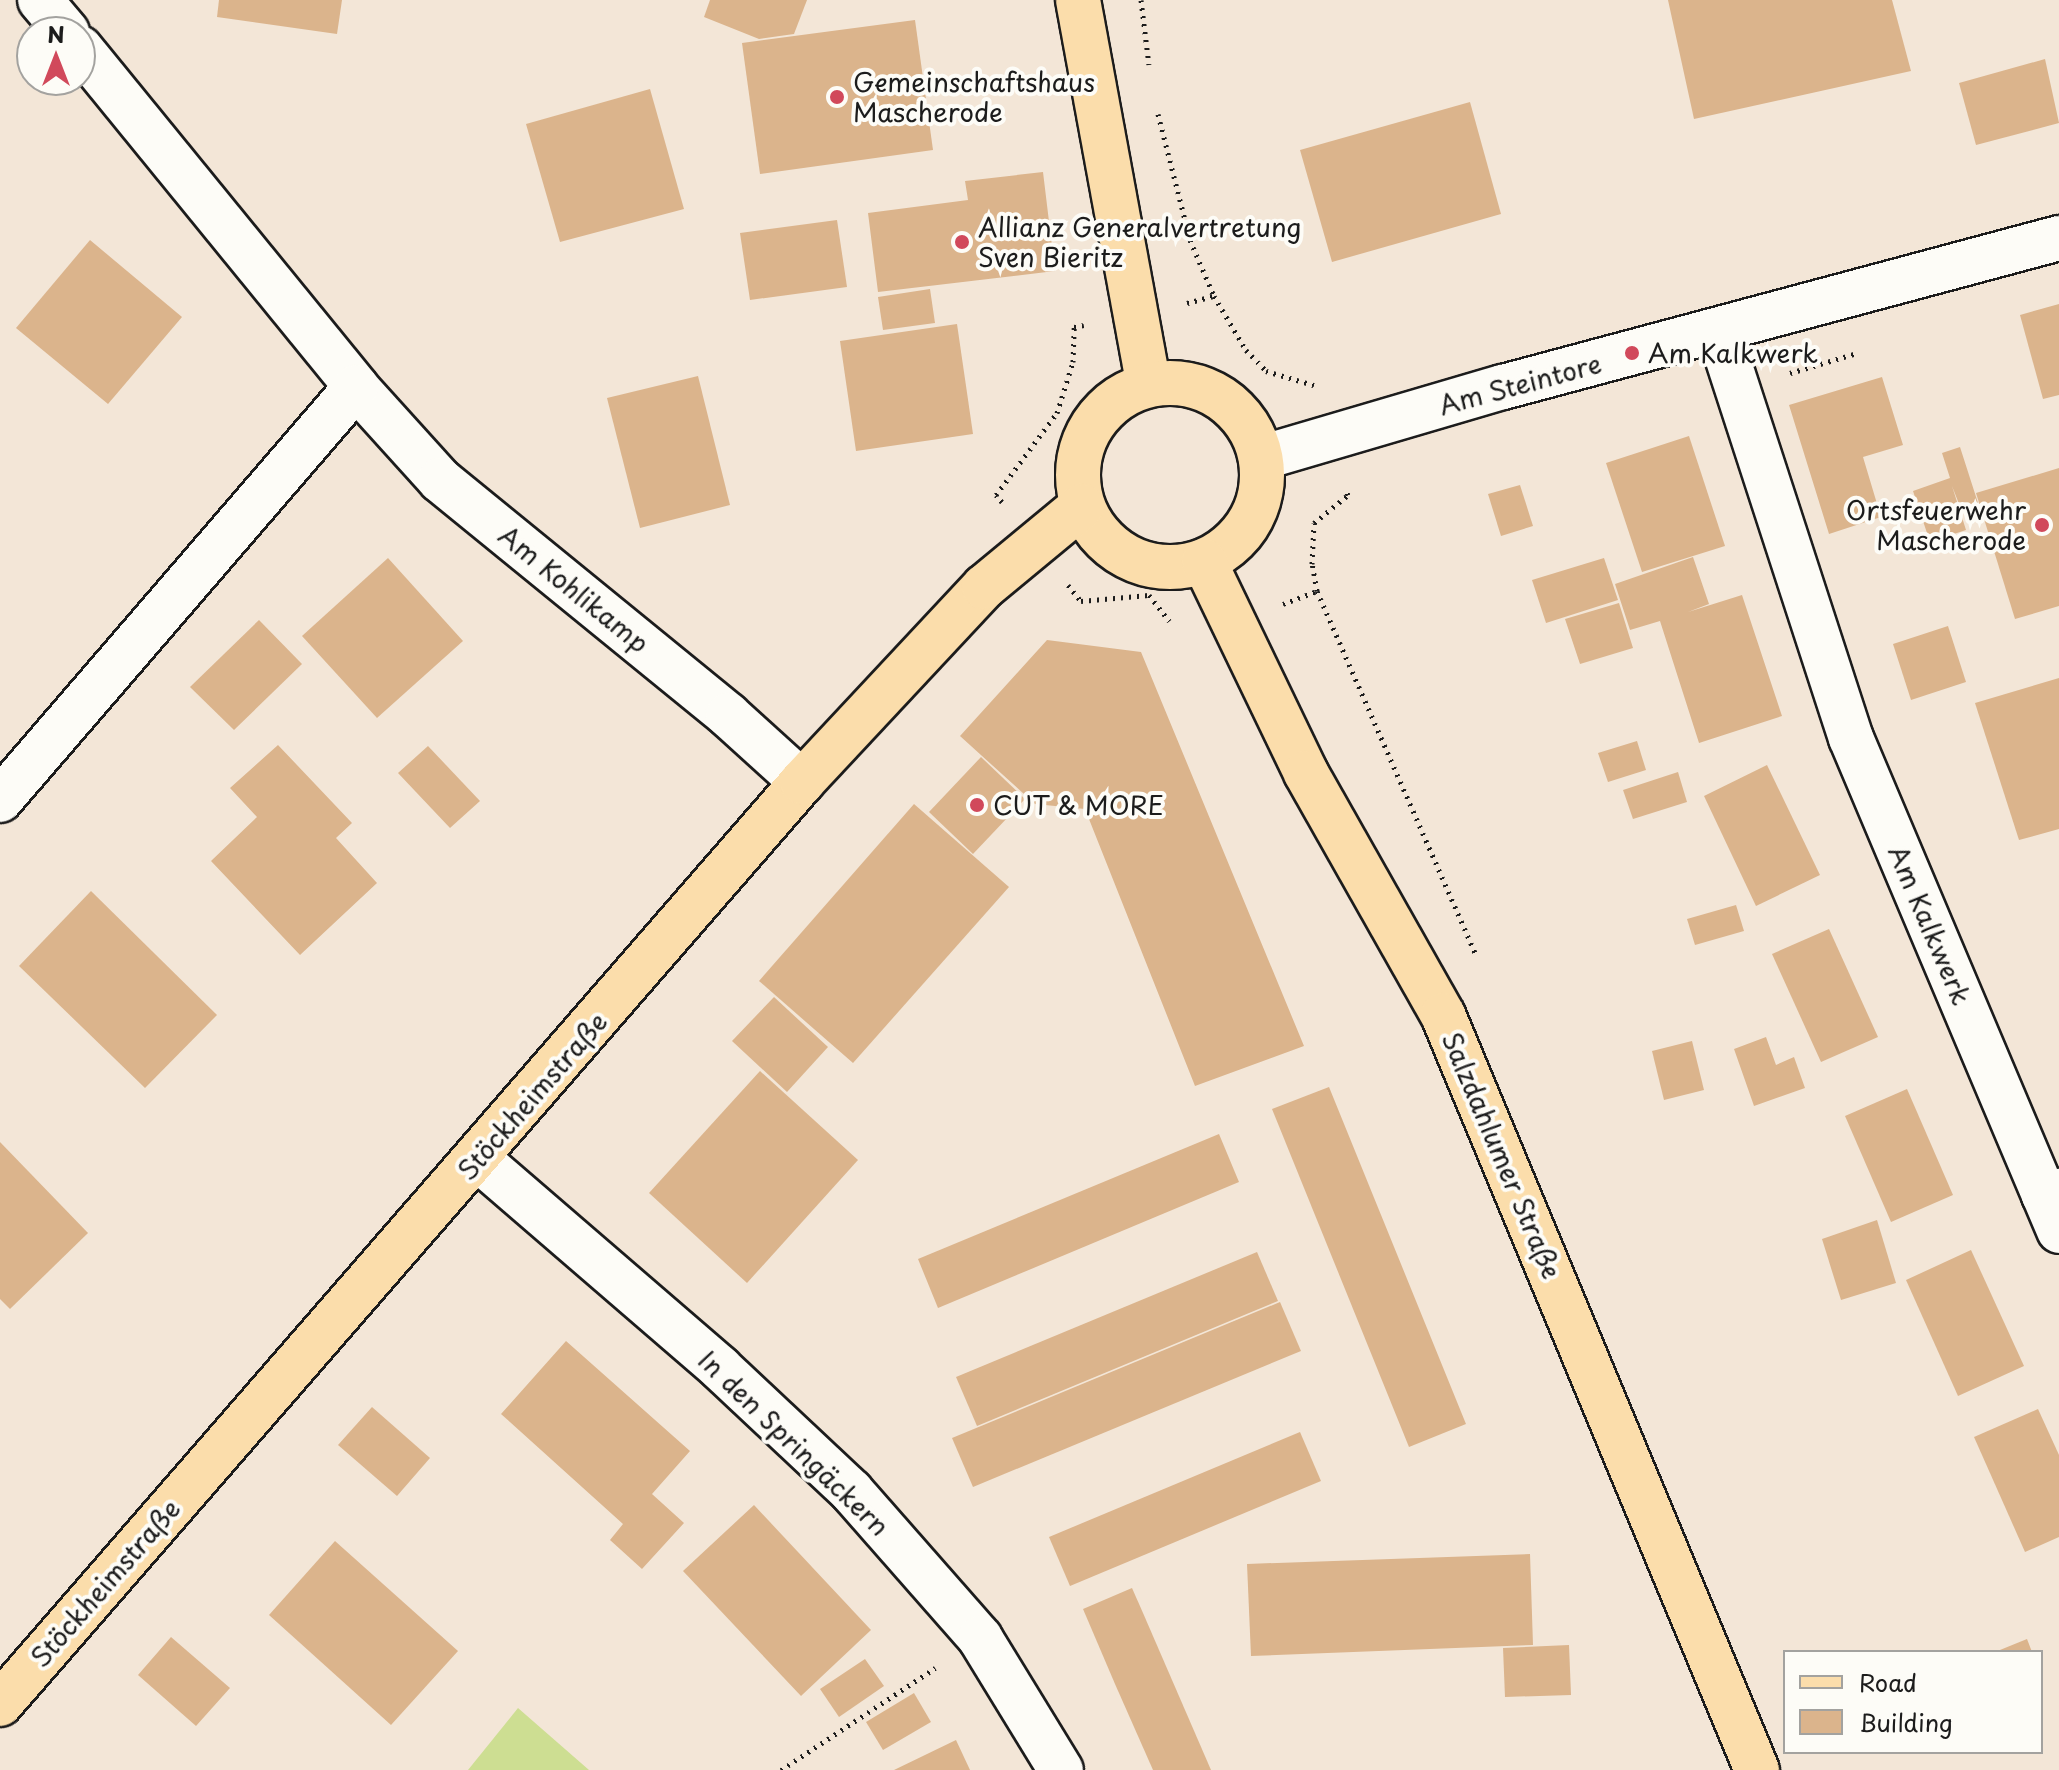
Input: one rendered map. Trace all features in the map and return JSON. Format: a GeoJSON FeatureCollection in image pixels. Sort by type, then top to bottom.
{"type":"FeatureCollection","features":[{"type":"Feature","properties":{"kind":"main road"},"geometry":{"type":"LineString","coordinates":[[1078,0],[1149,385]]}},
{"type":"Feature","properties":{"kind":"main road"},"geometry":{"type":"LineString","coordinates":[[1174,382],[1220,397],[1247,424],[1261,458],[1257,508],[1226,549],[1204,561],[1175,567],[1145,564],[1118,552],[1097,533],[1082,506],[1077,476],[1089,431],[1120,397],[1149,385],[1174,382]]}},
{"type":"Feature","properties":{"kind":"main road","name":"Stöckheimstraße"},"geometry":{"type":"LineString","coordinates":[[0,1704],[478,1159],[802,782],[984,587],[1082,506]]}},
{"type":"Feature","properties":{"kind":"main road","name":"Salzdahlumer Straße"},"geometry":{"type":"LineString","coordinates":[[1204,561],[1306,773],[1443,1015],[1757,1770]]}},
{"type":"Feature","properties":{"kind":"street"},"geometry":{"type":"LineString","coordinates":[[40,0],[54,16]]}},
{"type":"Feature","properties":{"kind":"street","name":"Am Kohlikamp"},"geometry":{"type":"LineString","coordinates":[[96,68],[356,387],[440,480],[728,715],[802,782]]}},
{"type":"Feature","properties":{"kind":"street","name":"Am Steintore"},"geometry":{"type":"LineString","coordinates":[[1261,458],[1503,387],[1719,332],[2059,238]]}},
{"type":"Feature","properties":{"kind":"street","name":"Am Kalkwerk"},"geometry":{"type":"LineString","coordinates":[[1719,332],[1851,738],[2054,1206]]}},
{"type":"Feature","properties":{"kind":"street"},"geometry":{"type":"LineString","coordinates":[[0,800],[356,387]]}},
{"type":"Feature","properties":{"kind":"street","name":"In den Springäckern"},"geometry":{"type":"LineString","coordinates":[[478,1159],[720,1368],[851,1491],[980,1638],[1061,1770]]}},
{"type":"Feature","properties":{"kind":"path"},"geometry":{"type":"LineString","coordinates":[[1141,0],[1150,75]]}},
{"type":"Feature","properties":{"kind":"path"},"geometry":{"type":"LineString","coordinates":[[1155,99],[1190,240],[1214,296]]}},
{"type":"Feature","properties":{"kind":"path"},"geometry":{"type":"LineString","coordinates":[[1737,388],[1854,354]]}},
{"type":"Feature","properties":{"kind":"path"},"geometry":{"type":"LineString","coordinates":[[781,1770],[980,1638]]}},
{"type":"Feature","properties":{"kind":"green space"},"geometry":{"type":"Polygon","coordinates":[[[518,1708],[589,1770],[468,1770],[518,1708]]]}},
{"type":"Feature","properties":{"kind":"building"},"geometry":{"type":"Polygon","coordinates":[[[219,0],[342,0],[337,34],[217,17],[219,0]]]}},
{"type":"Feature","properties":{"kind":"building"},"geometry":{"type":"Polygon","coordinates":[[[710,0],[807,0],[794,34],[759,39],[704,17],[710,0]]]}},
{"type":"Feature","properties":{"kind":"building"},"geometry":{"type":"Polygon","coordinates":[[[1668,0],[1892,0],[1911,71],[1694,119],[1668,0]]]}},
{"type":"Feature","properties":{"kind":"building","name":"Gemeinschaftshaus Mascherode"},"geometry":{"type":"Polygon","coordinates":[[[915,20],[933,150],[760,174],[742,43],[915,20]]]}},
{"type":"Feature","properties":{"kind":"building"},"geometry":{"type":"Polygon","coordinates":[[[2045,59],[2059,123],[1976,145],[1959,83],[2045,59]]]}},
{"type":"Feature","properties":{"kind":"building"},"geometry":{"type":"Polygon","coordinates":[[[650,89],[684,209],[560,242],[526,124],[650,89]]]}},
{"type":"Feature","properties":{"kind":"building"},"geometry":{"type":"Polygon","coordinates":[[[1470,102],[1501,214],[1332,262],[1300,150],[1470,102]]]}},
{"type":"Feature","properties":{"kind":"building","name":"Allianz Generalvertretung Sven Bieritz"},"geometry":{"type":"Polygon","coordinates":[[[1043,172],[1055,271],[878,292],[868,213],[968,200],[965,181],[1043,172]]]}},
{"type":"Feature","properties":{"kind":"building"},"geometry":{"type":"Polygon","coordinates":[[[837,220],[847,287],[750,300],[740,233],[837,220]]]}},
{"type":"Feature","properties":{"kind":"building"},"geometry":{"type":"Polygon","coordinates":[[[90,240],[182,317],[108,404],[16,328],[90,240]]]}},
{"type":"Feature","properties":{"kind":"building"},"geometry":{"type":"Polygon","coordinates":[[[930,289],[935,323],[883,330],[878,297],[930,289]]]}},
{"type":"Feature","properties":{"kind":"building"},"geometry":{"type":"Polygon","coordinates":[[[2059,304],[2059,395],[2043,399],[2020,315],[2059,304]]]}},
{"type":"Feature","properties":{"kind":"building"},"geometry":{"type":"Polygon","coordinates":[[[957,324],[973,434],[856,451],[840,341],[957,324]]]}},
{"type":"Feature","properties":{"kind":"building"},"geometry":{"type":"Polygon","coordinates":[[[698,376],[730,505],[640,528],[607,398],[698,376]]]}},
{"type":"Feature","properties":{"kind":"building"},"geometry":{"type":"Polygon","coordinates":[[[1882,377],[1903,445],[1863,457],[1881,517],[1829,534],[1789,405],[1882,377]]]}},
{"type":"Feature","properties":{"kind":"building"},"geometry":{"type":"Polygon","coordinates":[[[1689,436],[1725,546],[1642,572],[1606,463],[1689,436]]]}},
{"type":"Feature","properties":{"kind":"building"},"geometry":{"type":"Polygon","coordinates":[[[1960,447],[1978,503],[1961,509],[1952,486],[1966,530],[1930,542],[1913,491],[1950,478],[1942,453],[1960,447]]]}},
{"type":"Feature","properties":{"kind":"building"},"geometry":{"type":"Polygon","coordinates":[[[2059,468],[2059,606],[2015,619],[1976,493],[2059,468]]]}},
{"type":"Feature","properties":{"kind":"building"},"geometry":{"type":"Polygon","coordinates":[[[1520,485],[1533,526],[1501,536],[1488,494],[1520,485]]]}},
{"type":"Feature","properties":{"kind":"building"},"geometry":{"type":"Polygon","coordinates":[[[1693,557],[1709,604],[1688,612],[1742,595],[1782,716],[1699,743],[1660,621],[1630,630],[1615,584],[1693,557]]]}},
{"type":"Feature","properties":{"kind":"building"},"geometry":{"type":"Polygon","coordinates":[[[388,558],[463,641],[377,718],[302,636],[388,558]]]}},
{"type":"Feature","properties":{"kind":"building"},"geometry":{"type":"Polygon","coordinates":[[[1604,558],[1618,600],[1546,623],[1532,580],[1604,558]]]}},
{"type":"Feature","properties":{"kind":"building"},"geometry":{"type":"Polygon","coordinates":[[[1619,603],[1633,648],[1580,664],[1565,619],[1619,603]]]}},
{"type":"Feature","properties":{"kind":"building"},"geometry":{"type":"Polygon","coordinates":[[[259,620],[302,664],[234,730],[190,687],[259,620]]]}},
{"type":"Feature","properties":{"kind":"building"},"geometry":{"type":"Polygon","coordinates":[[[1948,626],[1966,682],[1911,700],[1893,644],[1948,626]]]}},
{"type":"Feature","properties":{"kind":"building"},"geometry":{"type":"Polygon","coordinates":[[[1047,640],[1141,652],[1304,1046],[1195,1086],[1085,809],[1035,804],[960,736],[1047,640]]]}},
{"type":"Feature","properties":{"kind":"building"},"geometry":{"type":"Polygon","coordinates":[[[2059,678],[2059,829],[2019,840],[1975,703],[2059,678]]]}},
{"type":"Feature","properties":{"kind":"building"},"geometry":{"type":"Polygon","coordinates":[[[1637,741],[1646,770],[1608,782],[1598,753],[1637,741]]]}},
{"type":"Feature","properties":{"kind":"building"},"geometry":{"type":"Polygon","coordinates":[[[278,745],[352,823],[336,838],[377,883],[300,955],[211,861],[257,817],[230,788],[278,745]]]}},
{"type":"Feature","properties":{"kind":"building"},"geometry":{"type":"Polygon","coordinates":[[[428,746],[480,801],[450,828],[398,773],[428,746]]]}},
{"type":"Feature","properties":{"kind":"building","name":"CUT & MORE"},"geometry":{"type":"Polygon","coordinates":[[[981,757],[1025,799],[973,854],[929,812],[981,757]]]}},
{"type":"Feature","properties":{"kind":"building"},"geometry":{"type":"Polygon","coordinates":[[[1767,765],[1820,875],[1756,906],[1704,796],[1767,765]]]}},
{"type":"Feature","properties":{"kind":"building"},"geometry":{"type":"Polygon","coordinates":[[[1678,772],[1687,802],[1633,819],[1623,790],[1678,772]]]}},
{"type":"Feature","properties":{"kind":"building"},"geometry":{"type":"Polygon","coordinates":[[[914,804],[1009,887],[853,1063],[759,981],[914,804]]]}},
{"type":"Feature","properties":{"kind":"building"},"geometry":{"type":"Polygon","coordinates":[[[91,891],[217,1015],[145,1088],[19,966],[91,891]]]}},
{"type":"Feature","properties":{"kind":"building"},"geometry":{"type":"Polygon","coordinates":[[[1736,905],[1744,931],[1695,945],[1687,919],[1736,905]]]}},
{"type":"Feature","properties":{"kind":"building"},"geometry":{"type":"Polygon","coordinates":[[[1829,929],[1878,1037],[1821,1062],[1772,954],[1829,929]]]}},
{"type":"Feature","properties":{"kind":"building"},"geometry":{"type":"Polygon","coordinates":[[[774,997],[828,1047],[787,1092],[732,1041],[774,997]]]}},
{"type":"Feature","properties":{"kind":"building"},"geometry":{"type":"Polygon","coordinates":[[[1766,1037],[1776,1065],[1794,1057],[1805,1088],[1754,1106],[1734,1049],[1766,1037]]]}},
{"type":"Feature","properties":{"kind":"building"},"geometry":{"type":"Polygon","coordinates":[[[1692,1041],[1704,1090],[1664,1100],[1652,1051],[1692,1041]]]}},
{"type":"Feature","properties":{"kind":"building"},"geometry":{"type":"Polygon","coordinates":[[[760,1071],[858,1160],[747,1283],[649,1193],[760,1071]]]}},
{"type":"Feature","properties":{"kind":"building"},"geometry":{"type":"Polygon","coordinates":[[[1329,1087],[1466,1424],[1409,1447],[1272,1109],[1329,1087]]]}},
{"type":"Feature","properties":{"kind":"building"},"geometry":{"type":"Polygon","coordinates":[[[1907,1089],[1953,1195],[1891,1222],[1845,1116],[1907,1089]]]}},
{"type":"Feature","properties":{"kind":"building"},"geometry":{"type":"Polygon","coordinates":[[[1219,1134],[1239,1182],[938,1308],[918,1259],[1219,1134]]]}},
{"type":"Feature","properties":{"kind":"building"},"geometry":{"type":"Polygon","coordinates":[[[0,1142],[88,1233],[10,1309],[0,1299],[0,1142]]]}},
{"type":"Feature","properties":{"kind":"building"},"geometry":{"type":"Polygon","coordinates":[[[1877,1220],[1896,1283],[1841,1300],[1822,1239],[1877,1220]]]}},
{"type":"Feature","properties":{"kind":"building"},"geometry":{"type":"Polygon","coordinates":[[[1971,1250],[2024,1366],[1958,1396],[1906,1280],[1971,1250]]]}},
{"type":"Feature","properties":{"kind":"building"},"geometry":{"type":"Polygon","coordinates":[[[1257,1252],[1278,1301],[977,1426],[956,1377],[1257,1252]]]}},
{"type":"Feature","properties":{"kind":"building"},"geometry":{"type":"Polygon","coordinates":[[[1280,1302],[1301,1351],[973,1487],[952,1438],[1280,1302]]]}},
{"type":"Feature","properties":{"kind":"building"},"geometry":{"type":"Polygon","coordinates":[[[566,1341],[690,1451],[652,1494],[684,1523],[642,1569],[610,1540],[623,1524],[501,1414],[566,1341]]]}},
{"type":"Feature","properties":{"kind":"building"},"geometry":{"type":"Polygon","coordinates":[[[372,1407],[430,1458],[397,1496],[338,1445],[372,1407]]]}},
{"type":"Feature","properties":{"kind":"building"},"geometry":{"type":"Polygon","coordinates":[[[2038,1409],[2059,1455],[2059,1537],[2025,1552],[1974,1437],[2038,1409]]]}},
{"type":"Feature","properties":{"kind":"building"},"geometry":{"type":"Polygon","coordinates":[[[1300,1432],[1321,1481],[1070,1586],[1049,1537],[1300,1432]]]}},
{"type":"Feature","properties":{"kind":"building"},"geometry":{"type":"Polygon","coordinates":[[[754,1505],[871,1630],[801,1696],[683,1571],[754,1505]]]}},
{"type":"Feature","properties":{"kind":"building"},"geometry":{"type":"Polygon","coordinates":[[[335,1541],[458,1651],[391,1725],[269,1615],[335,1541]]]}},
{"type":"Feature","properties":{"kind":"building"},"geometry":{"type":"Polygon","coordinates":[[[1530,1554],[1533,1645],[1251,1656],[1247,1564],[1530,1554]]]}},
{"type":"Feature","properties":{"kind":"building"},"geometry":{"type":"Polygon","coordinates":[[[1132,1588],[1211,1770],[1153,1770],[1115,1684],[1083,1609],[1132,1588]]]}},
{"type":"Feature","properties":{"kind":"building"},"geometry":{"type":"Polygon","coordinates":[[[171,1637],[230,1688],[196,1726],[138,1675],[171,1637]]]}},
{"type":"Feature","properties":{"kind":"building"},"geometry":{"type":"Polygon","coordinates":[[[2027,1639],[2031,1650],[2000,1650],[2027,1639]]]}},
{"type":"Feature","properties":{"kind":"building"},"geometry":{"type":"Polygon","coordinates":[[[1569,1645],[1571,1695],[1505,1697],[1503,1648],[1569,1645]]]}},
{"type":"Feature","properties":{"kind":"building"},"geometry":{"type":"Polygon","coordinates":[[[865,1659],[884,1686],[839,1717],[820,1689],[865,1659]]]}},
{"type":"Feature","properties":{"kind":"building"},"geometry":{"type":"Polygon","coordinates":[[[914,1693],[931,1722],[883,1750],[866,1722],[914,1693]]]}},
{"type":"Feature","properties":{"kind":"building"},"geometry":{"type":"Polygon","coordinates":[[[956,1740],[970,1770],[894,1770],[956,1740]]]}},
{"type":"Feature","properties":{"kind":"place","name":"Gemeinschaftshaus Mascherode"},"geometry":{"type":"Point","coordinates":[837,97]}},
{"type":"Feature","properties":{"kind":"place","name":"Allianz Generalvertretung Sven Bieritz"},"geometry":{"type":"Point","coordinates":[962,242]}},
{"type":"Feature","properties":{"kind":"place","name":"Am Kalkwerk"},"geometry":{"type":"Point","coordinates":[1632,353]}},
{"type":"Feature","properties":{"kind":"place","name":"Ortsfeuerwehr Mascherode"},"geometry":{"type":"Point","coordinates":[2042,525]}},
{"type":"Feature","properties":{"kind":"place","name":"CUT & MORE"},"geometry":{"type":"Point","coordinates":[977,805]}}]}
